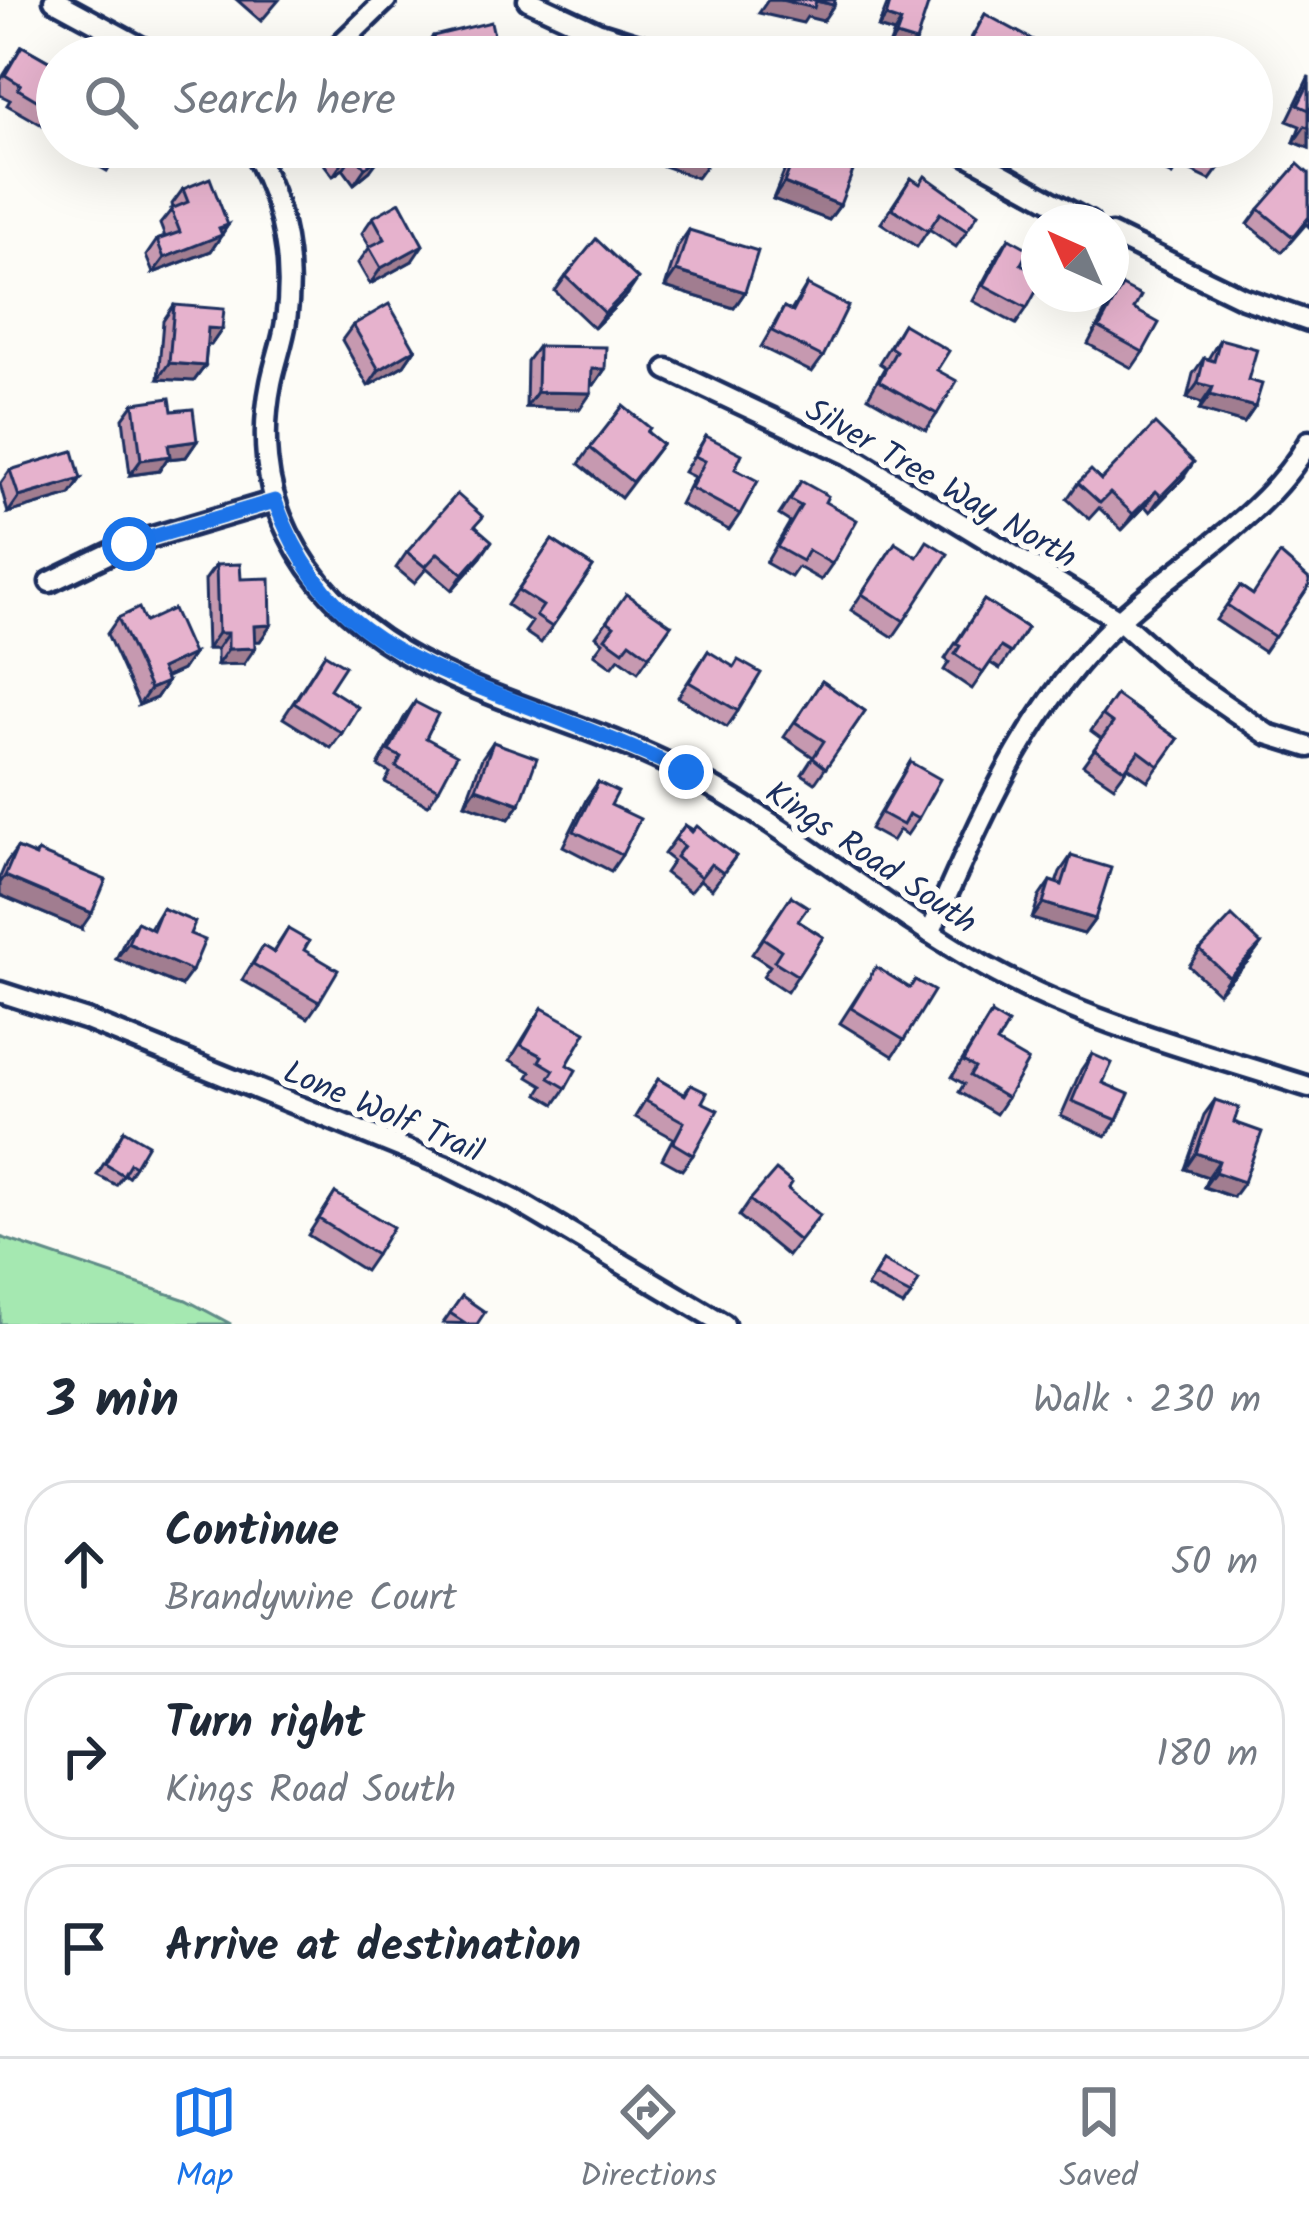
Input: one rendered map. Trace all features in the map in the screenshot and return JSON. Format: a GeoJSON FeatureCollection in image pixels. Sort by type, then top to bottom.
{"type":"FeatureCollection","features":[{"type":"Feature","properties":{"kind":"street"},"geometry":{"type":"LineString","coordinates":[[54,0],[120,36]]}},
{"type":"Feature","properties":{"kind":"street"},"geometry":{"type":"LineString","coordinates":[[349,36],[386,0]]}},
{"type":"Feature","properties":{"kind":"street"},"geometry":{"type":"LineString","coordinates":[[528,0],[610,36]]}},
{"type":"Feature","properties":{"kind":"street","name":"Kings Road South"},"geometry":{"type":"LineString","coordinates":[[261,168],[274,194],[288,254],[286,323],[266,424],[275,501],[301,560],[350,618],[377,640],[437,671],[635,747],[686,772],[930,933],[1024,986],[1094,1016],[1309,1087]]}},
{"type":"Feature","properties":{"kind":"street"},"geometry":{"type":"LineString","coordinates":[[991,168],[1056,204]]}},
{"type":"Feature","properties":{"kind":"street"},"geometry":{"type":"LineString","coordinates":[[1129,243],[1243,298],[1309,321]]}},
{"type":"Feature","properties":{"kind":"street","name":"Silver Tree Way North"},"geometry":{"type":"LineString","coordinates":[[668,369],[847,454],[1119,620],[1180,674],[1267,734],[1309,746]]}},
{"type":"Feature","properties":{"kind":"street"},"geometry":{"type":"LineString","coordinates":[[930,933],[1016,748],[1068,674],[1119,620],[1264,499],[1290,472],[1309,441]]}},
{"type":"Feature","properties":{"kind":"street"},"geometry":{"type":"LineString","coordinates":[[50,582],[129,544],[275,501]]}},
{"type":"Feature","properties":{"kind":"street","name":"Lone Wolf Trail"},"geometry":{"type":"LineString","coordinates":[[0,992],[87,1020],[449,1167],[515,1200],[724,1324]]}},
{"type":"Feature","properties":{"kind":"green space"},"geometry":{"type":"Polygon","coordinates":[[[0,1237],[186,1300],[231,1324],[0,1324],[0,1237]]]}},
{"type":"Feature","properties":{"kind":"building"},"geometry":{"type":"Polygon","coordinates":[[[781,0],[835,0],[834,5],[816,1],[814,8],[781,0]]]}},
{"type":"Feature","properties":{"kind":"building"},"geometry":{"type":"Polygon","coordinates":[[[891,0],[929,2],[918,36],[896,36],[901,22],[886,17],[891,0]]]}},
{"type":"Feature","properties":{"kind":"building"},"geometry":{"type":"Polygon","coordinates":[[[985,14],[1026,36],[973,36],[985,14]]]}},
{"type":"Feature","properties":{"kind":"building"},"geometry":{"type":"Polygon","coordinates":[[[491,22],[494,36],[433,36],[491,22]]]}},
{"type":"Feature","properties":{"kind":"building"},"geometry":{"type":"Polygon","coordinates":[[[22,46],[36,54],[36,100],[18,89],[21,85],[5,75],[22,46]]]}},
{"type":"Feature","properties":{"kind":"building"},"geometry":{"type":"Polygon","coordinates":[[[1309,83],[1309,110],[1298,105],[1309,83]]]}},
{"type":"Feature","properties":{"kind":"building"},"geometry":{"type":"Polygon","coordinates":[[[1298,164],[1309,174],[1309,217],[1293,237],[1259,209],[1298,164]]]}},
{"type":"Feature","properties":{"kind":"building"},"geometry":{"type":"Polygon","coordinates":[[[790,168],[853,171],[840,205],[784,183],[790,168]]]}},
{"type":"Feature","properties":{"kind":"building"},"geometry":{"type":"Polygon","coordinates":[[[925,176],[978,214],[967,231],[940,213],[928,231],[892,208],[911,178],[920,184],[925,176]]]}},
{"type":"Feature","properties":{"kind":"building"},"geometry":{"type":"Polygon","coordinates":[[[210,178],[228,225],[219,228],[222,235],[164,258],[157,240],[180,232],[171,209],[188,202],[183,189],[210,178]]]}},
{"type":"Feature","properties":{"kind":"building"},"geometry":{"type":"Polygon","coordinates":[[[400,202],[423,245],[381,268],[369,247],[385,239],[373,217],[400,202]]]}},
{"type":"Feature","properties":{"kind":"building"},"geometry":{"type":"Polygon","coordinates":[[[689,230],[758,251],[745,292],[676,271],[689,230]]]}},
{"type":"Feature","properties":{"kind":"building"},"geometry":{"type":"Polygon","coordinates":[[[1009,238],[1021,245],[1021,305],[984,285],[1009,238]]]}},
{"type":"Feature","properties":{"kind":"building"},"geometry":{"type":"Polygon","coordinates":[[[596,239],[638,279],[605,313],[566,276],[596,239]]]}},
{"type":"Feature","properties":{"kind":"building"},"geometry":{"type":"Polygon","coordinates":[[[807,285],[848,306],[823,357],[772,331],[784,307],[793,312],[807,285]]]}},
{"type":"Feature","properties":{"kind":"building"},"geometry":{"type":"Polygon","coordinates":[[[1129,290],[1141,296],[1134,309],[1159,323],[1143,352],[1099,328],[1108,312],[1129,312],[1129,290]]]}},
{"type":"Feature","properties":{"kind":"building"},"geometry":{"type":"Polygon","coordinates":[[[389,304],[415,349],[379,370],[353,325],[389,304]]]}},
{"type":"Feature","properties":{"kind":"building"},"geometry":{"type":"Polygon","coordinates":[[[174,305],[224,309],[222,329],[208,328],[205,366],[169,363],[174,305]]]}},
{"type":"Feature","properties":{"kind":"building"},"geometry":{"type":"Polygon","coordinates":[[[903,324],[949,351],[937,370],[957,381],[937,414],[879,381],[896,351],[890,347],[903,324]]]}},
{"type":"Feature","properties":{"kind":"building"},"geometry":{"type":"Polygon","coordinates":[[[1220,339],[1257,349],[1248,380],[1262,384],[1255,407],[1210,395],[1213,387],[1198,383],[1204,358],[1214,361],[1220,339]]]}},
{"type":"Feature","properties":{"kind":"building"},"geometry":{"type":"Polygon","coordinates":[[[538,346],[606,347],[605,369],[592,369],[591,393],[537,392],[538,346]]]}},
{"type":"Feature","properties":{"kind":"building"},"geometry":{"type":"Polygon","coordinates":[[[170,398],[172,411],[193,409],[197,441],[168,445],[170,456],[141,460],[134,403],[170,398]]]}},
{"type":"Feature","properties":{"kind":"building"},"geometry":{"type":"Polygon","coordinates":[[[623,406],[662,444],[632,482],[590,448],[623,406]]]}},
{"type":"Feature","properties":{"kind":"building"},"geometry":{"type":"Polygon","coordinates":[[[1155,424],[1194,462],[1161,496],[1156,491],[1133,514],[1110,493],[1100,503],[1078,483],[1091,470],[1101,480],[1155,424]]]}},
{"type":"Feature","properties":{"kind":"building"},"geometry":{"type":"Polygon","coordinates":[[[706,436],[742,454],[735,469],[758,481],[740,514],[691,488],[705,461],[695,456],[706,436]]]}},
{"type":"Feature","properties":{"kind":"building"},"geometry":{"type":"Polygon","coordinates":[[[73,451],[81,479],[19,497],[10,470],[73,451]]]}},
{"type":"Feature","properties":{"kind":"building"},"geometry":{"type":"Polygon","coordinates":[[[801,481],[857,520],[832,564],[808,550],[802,561],[777,547],[801,506],[790,500],[801,481]]]}},
{"type":"Feature","properties":{"kind":"building"},"geometry":{"type":"Polygon","coordinates":[[[457,494],[483,517],[475,526],[492,541],[463,574],[438,553],[425,567],[407,552],[457,494]]]}},
{"type":"Feature","properties":{"kind":"building"},"geometry":{"type":"Polygon","coordinates":[[[552,540],[593,567],[552,627],[536,616],[543,606],[518,590],[552,540]]]}},
{"type":"Feature","properties":{"kind":"building"},"geometry":{"type":"Polygon","coordinates":[[[927,541],[948,554],[904,621],[862,594],[895,543],[917,557],[927,541]]]}},
{"type":"Feature","properties":{"kind":"building"},"geometry":{"type":"Polygon","coordinates":[[[1280,554],[1309,579],[1309,586],[1275,637],[1227,605],[1240,586],[1253,595],[1280,554]]]}},
{"type":"Feature","properties":{"kind":"building"},"geometry":{"type":"Polygon","coordinates":[[[240,564],[241,579],[270,578],[271,625],[254,626],[255,648],[228,649],[228,633],[218,633],[216,565],[240,564]]]}},
{"type":"Feature","properties":{"kind":"building"},"geometry":{"type":"Polygon","coordinates":[[[626,594],[671,625],[649,656],[630,642],[623,651],[605,638],[614,626],[607,621],[626,594]]]}},
{"type":"Feature","properties":{"kind":"building"},"geometry":{"type":"Polygon","coordinates":[[[984,600],[1027,628],[1011,653],[1001,647],[983,673],[955,654],[960,646],[956,644],[984,600]]]}},
{"type":"Feature","properties":{"kind":"building"},"geometry":{"type":"Polygon","coordinates":[[[139,608],[145,622],[173,609],[193,654],[161,669],[167,682],[150,689],[118,618],[139,608]]]}},
{"type":"Feature","properties":{"kind":"building"},"geometry":{"type":"Polygon","coordinates":[[[708,651],[734,667],[738,660],[761,673],[738,711],[689,682],[708,651]]]}},
{"type":"Feature","properties":{"kind":"building"},"geometry":{"type":"Polygon","coordinates":[[[325,654],[345,666],[330,689],[358,707],[342,733],[294,703],[325,654]]]}},
{"type":"Feature","properties":{"kind":"building"},"geometry":{"type":"Polygon","coordinates":[[[822,681],[865,711],[826,768],[813,758],[824,741],[795,722],[822,681]]]}},
{"type":"Feature","properties":{"kind":"building"},"geometry":{"type":"Polygon","coordinates":[[[1116,695],[1178,739],[1159,766],[1139,751],[1125,770],[1094,749],[1113,723],[1102,715],[1116,695]]]}},
{"type":"Feature","properties":{"kind":"building"},"geometry":{"type":"Polygon","coordinates":[[[415,702],[438,714],[426,738],[457,755],[439,789],[396,767],[401,757],[389,751],[415,702]]]}},
{"type":"Feature","properties":{"kind":"building"},"geometry":{"type":"Polygon","coordinates":[[[493,742],[537,758],[520,804],[476,788],[493,742]]]}},
{"type":"Feature","properties":{"kind":"building"},"geometry":{"type":"Polygon","coordinates":[[[910,762],[940,779],[918,819],[909,814],[903,825],[881,813],[910,762]]]}},
{"type":"Feature","properties":{"kind":"building"},"geometry":{"type":"Polygon","coordinates":[[[598,782],[618,792],[611,805],[640,819],[622,855],[574,831],[598,782]]]}},
{"type":"Feature","properties":{"kind":"building"},"geometry":{"type":"Polygon","coordinates":[[[685,825],[692,832],[697,826],[736,856],[723,873],[711,864],[701,877],[676,857],[684,846],[675,839],[685,825]]]}},
{"type":"Feature","properties":{"kind":"building"},"geometry":{"type":"Polygon","coordinates":[[[17,848],[106,880],[92,913],[5,876],[17,848]]]}},
{"type":"Feature","properties":{"kind":"building"},"geometry":{"type":"Polygon","coordinates":[[[1071,856],[1111,868],[1095,919],[1043,903],[1050,881],[1062,885],[1071,856]]]}},
{"type":"Feature","properties":{"kind":"building"},"geometry":{"type":"Polygon","coordinates":[[[791,896],[808,907],[798,921],[823,937],[798,976],[774,961],[781,950],[763,938],[791,896]]]}},
{"type":"Feature","properties":{"kind":"building"},"geometry":{"type":"Polygon","coordinates":[[[162,908],[195,922],[190,934],[205,940],[192,971],[128,943],[137,922],[153,930],[162,908]]]}},
{"type":"Feature","properties":{"kind":"building"},"geometry":{"type":"Polygon","coordinates":[[[1232,916],[1261,944],[1229,977],[1200,950],[1232,916]]]}},
{"type":"Feature","properties":{"kind":"building"},"geometry":{"type":"Polygon","coordinates":[[[288,929],[309,941],[304,950],[338,970],[319,1002],[253,964],[263,946],[274,953],[288,929]]]}},
{"type":"Feature","properties":{"kind":"building"},"geometry":{"type":"Polygon","coordinates":[[[876,967],[910,988],[915,980],[934,991],[904,1040],[851,1008],[876,967]]]}},
{"type":"Feature","properties":{"kind":"building"},"geometry":{"type":"Polygon","coordinates":[[[542,1008],[586,1032],[567,1065],[576,1070],[566,1088],[549,1078],[554,1070],[539,1061],[542,1056],[521,1045],[542,1008]]]}},
{"type":"Feature","properties":{"kind":"building"},"geometry":{"type":"Polygon","coordinates":[[[991,1014],[1008,1024],[997,1043],[1028,1061],[1007,1098],[970,1076],[975,1068],[963,1061],[991,1014]]]}},
{"type":"Feature","properties":{"kind":"building"},"geometry":{"type":"Polygon","coordinates":[[[1092,1054],[1112,1063],[1103,1083],[1129,1094],[1117,1120],[1072,1101],[1092,1054]]]}},
{"type":"Feature","properties":{"kind":"building"},"geometry":{"type":"Polygon","coordinates":[[[658,1079],[685,1095],[691,1085],[707,1093],[702,1102],[718,1110],[693,1155],[673,1143],[684,1122],[646,1101],[658,1079]]]}},
{"type":"Feature","properties":{"kind":"building"},"geometry":{"type":"Polygon","coordinates":[[[1215,1100],[1239,1108],[1234,1122],[1262,1132],[1244,1182],[1215,1172],[1219,1161],[1196,1153],[1215,1100]]]}},
{"type":"Feature","properties":{"kind":"building"},"geometry":{"type":"Polygon","coordinates":[[[124,1130],[148,1144],[135,1166],[130,1163],[123,1175],[105,1164],[124,1130]]]}},
{"type":"Feature","properties":{"kind":"building"},"geometry":{"type":"Polygon","coordinates":[[[776,1170],[792,1183],[788,1189],[820,1215],[799,1241],[750,1200],[776,1170]]]}},
{"type":"Feature","properties":{"kind":"building"},"geometry":{"type":"Polygon","coordinates":[[[335,1193],[393,1227],[376,1255],[319,1219],[335,1193]]]}},
{"type":"Feature","properties":{"kind":"building"},"geometry":{"type":"Polygon","coordinates":[[[883,1261],[919,1280],[911,1295],[874,1276],[883,1261]]]}},
{"type":"Feature","properties":{"kind":"building"},"geometry":{"type":"Polygon","coordinates":[[[462,1296],[485,1312],[477,1324],[467,1324],[450,1313],[462,1296]]]}},
{"type":"Feature","properties":{"kind":"route"},"geometry":{"type":"LineString","coordinates":[[129,544],[275,501],[301,560],[324,591],[377,640],[437,671],[635,747],[686,772]]}}]}
